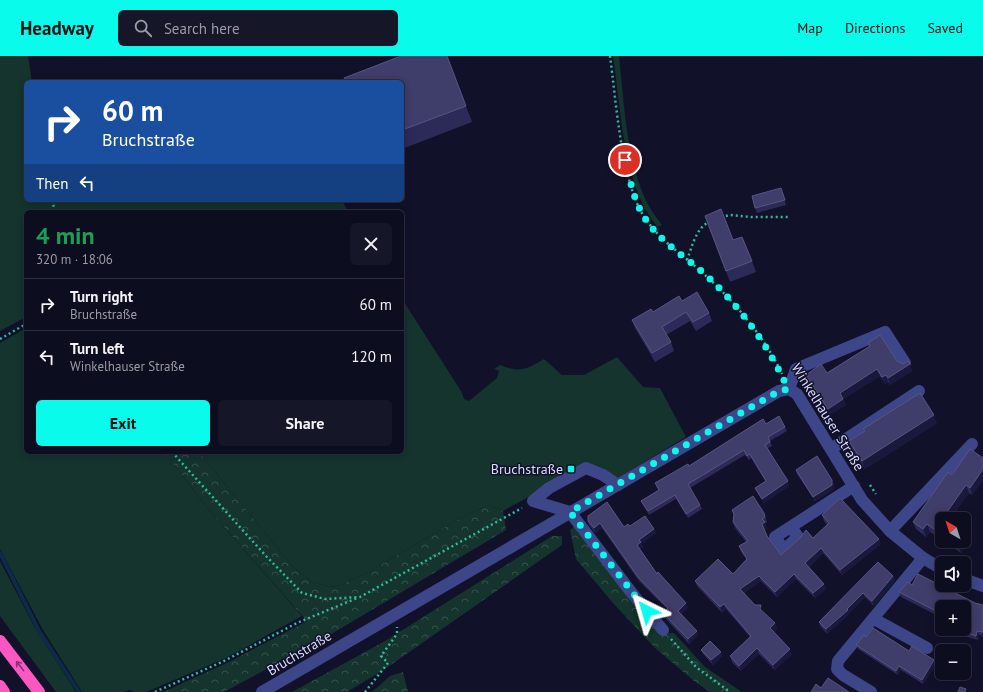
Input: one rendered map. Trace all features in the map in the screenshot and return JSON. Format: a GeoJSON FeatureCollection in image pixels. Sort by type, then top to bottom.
{"type":"FeatureCollection","features":[{"type":"Feature","properties":{"kind":"highway"},"geometry":{"type":"LineString","coordinates":[[0,641],[39,692]]}},
{"type":"Feature","properties":{"kind":"highway"},"geometry":{"type":"LineString","coordinates":[[0,686],[4,692]]}},
{"type":"Feature","properties":{"kind":"street"},"geometry":{"type":"LineString","coordinates":[[788,389],[796,369],[885,332],[905,363]]}},
{"type":"Feature","properties":{"kind":"street","name":"Winkelhauser Straße"},"geometry":{"type":"LineString","coordinates":[[788,389],[797,394],[862,500],[890,531],[923,558],[935,565]]}},
{"type":"Feature","properties":{"kind":"street","name":"Bruchstraße"},"geometry":{"type":"LineString","coordinates":[[262,692],[395,613],[779,391],[788,389]]}},
{"type":"Feature","properties":{"kind":"street"},"geometry":{"type":"LineString","coordinates":[[831,449],[919,391]]}},
{"type":"Feature","properties":{"kind":"street"},"geometry":{"type":"LineString","coordinates":[[890,531],[972,444]]}},
{"type":"Feature","properties":{"kind":"street"},"geometry":{"type":"LineString","coordinates":[[533,502],[550,488],[586,468],[603,475],[618,485]]}},
{"type":"Feature","properties":{"kind":"street"},"geometry":{"type":"LineString","coordinates":[[791,527],[854,486]]}},
{"type":"Feature","properties":{"kind":"street"},"geometry":{"type":"LineString","coordinates":[[533,502],[570,512],[631,592],[663,630]]}},
{"type":"Feature","properties":{"kind":"street"},"geometry":{"type":"LineString","coordinates":[[871,692],[843,675],[837,669],[838,661],[923,558]]}},
{"type":"Feature","properties":{"kind":"street"},"geometry":{"type":"LineString","coordinates":[[971,582],[983,586]]}},
{"type":"Feature","properties":{"kind":"street"},"geometry":{"type":"LineString","coordinates":[[874,619],[927,648]]}},
{"type":"Feature","properties":{"kind":"path","name":"Winkelhauser Straße"},"geometry":{"type":"LineString","coordinates":[[610,56],[625,160],[635,198],[643,216],[665,242],[707,276],[755,329],[776,363],[788,389]]}},
{"type":"Feature","properties":{"kind":"path"},"geometry":{"type":"LineString","coordinates":[[717,218],[730,215],[751,217],[788,217]]}},
{"type":"Feature","properties":{"kind":"path"},"geometry":{"type":"LineString","coordinates":[[687,260],[697,233],[704,224],[710,221]]}},
{"type":"Feature","properties":{"kind":"path"},"geometry":{"type":"LineString","coordinates":[[0,339],[24,325]]}},
{"type":"Feature","properties":{"kind":"path"},"geometry":{"type":"LineString","coordinates":[[174,454],[266,556],[302,593],[325,599],[360,597]]}},
{"type":"Feature","properties":{"kind":"path"},"geometry":{"type":"LineString","coordinates":[[869,484],[878,497]]}},
{"type":"Feature","properties":{"kind":"path"},"geometry":{"type":"LineString","coordinates":[[155,692],[224,662],[297,623],[360,597],[533,502]]}},
{"type":"Feature","properties":{"kind":"path"},"geometry":{"type":"LineString","coordinates":[[365,692],[388,662],[381,656],[397,634],[395,613]]}},
{"type":"Feature","properties":{"kind":"path"},"geometry":{"type":"LineString","coordinates":[[663,630],[696,667],[730,692]]}},
{"type":"Feature","properties":{"kind":"green space"},"geometry":{"type":"Polygon","coordinates":[[[0,56],[28,56],[32,80],[24,80],[24,202],[343,202],[347,210],[24,210],[24,318],[0,331],[0,56]]]}},
{"type":"Feature","properties":{"kind":"green space"},"geometry":{"type":"Polygon","coordinates":[[[613,56],[619,56],[626,126],[637,178],[645,198],[662,225],[658,227],[646,211],[637,191],[630,169],[625,146],[613,56]]]}},
{"type":"Feature","properties":{"kind":"green space"},"geometry":{"type":"Polygon","coordinates":[[[404,302],[461,391],[464,399],[469,401],[497,378],[499,371],[494,369],[500,365],[518,370],[532,366],[544,359],[562,375],[584,375],[617,357],[643,387],[660,388],[686,437],[618,478],[586,465],[503,511],[489,505],[464,516],[365,574],[334,587],[314,583],[294,568],[201,454],[404,454],[404,302]]]}},
{"type":"Feature","properties":{"kind":"green space"},"geometry":{"type":"Polygon","coordinates":[[[24,329],[24,454],[166,454],[210,511],[302,616],[226,658],[146,692],[133,692],[130,690],[123,692],[82,692],[43,630],[0,549],[0,343],[24,329]]]}},
{"type":"Feature","properties":{"kind":"green space"},"geometry":{"type":"Polygon","coordinates":[[[166,454],[201,454],[294,568],[314,583],[334,587],[365,574],[464,516],[489,505],[503,511],[506,530],[328,636],[224,692],[163,692],[229,662],[307,621],[210,511],[166,454]]]}},
{"type":"Feature","properties":{"kind":"green space"},"geometry":{"type":"Polygon","coordinates":[[[575,526],[661,634],[674,633],[705,667],[742,692],[710,692],[694,681],[655,648],[613,603],[576,559],[570,530],[575,526]]]}},
{"type":"Feature","properties":{"kind":"green space"},"geometry":{"type":"Polygon","coordinates":[[[552,536],[562,536],[562,545],[385,669],[347,692],[292,692],[385,641],[552,536]]]}},
{"type":"Feature","properties":{"kind":"green space"},"geometry":{"type":"Polygon","coordinates":[[[0,561],[35,628],[76,692],[56,692],[0,616],[0,561]]]}},
{"type":"Feature","properties":{"kind":"green space"},"geometry":{"type":"Polygon","coordinates":[[[403,672],[408,692],[372,692],[390,676],[403,672]]]}},
{"type":"Feature","properties":{"kind":"building"},"geometry":{"type":"Polygon","coordinates":[[[401,56],[447,56],[466,106],[404,129],[404,80],[345,80],[344,78],[401,56]]]}},
{"type":"Feature","properties":{"kind":"building"},"geometry":{"type":"Polygon","coordinates":[[[781,188],[785,200],[755,208],[752,196],[781,188]]]}},
{"type":"Feature","properties":{"kind":"building"},"geometry":{"type":"Polygon","coordinates":[[[721,209],[733,240],[742,237],[752,261],[726,271],[705,216],[721,209]]]}},
{"type":"Feature","properties":{"kind":"building"},"geometry":{"type":"Polygon","coordinates":[[[697,292],[709,313],[693,322],[686,312],[662,327],[671,342],[652,353],[632,320],[651,309],[653,312],[679,296],[682,301],[697,292]]]}},
{"type":"Feature","properties":{"kind":"building"},"geometry":{"type":"Polygon","coordinates":[[[880,335],[897,361],[903,364],[908,361],[910,364],[888,378],[886,375],[882,377],[877,369],[840,393],[843,399],[828,409],[806,375],[821,364],[827,373],[870,346],[868,343],[880,335]]]}},
{"type":"Feature","properties":{"kind":"building"},"geometry":{"type":"Polygon","coordinates":[[[920,393],[934,415],[862,461],[849,441],[865,431],[863,429],[920,393]]]}},
{"type":"Feature","properties":{"kind":"building"},"geometry":{"type":"Polygon","coordinates":[[[779,416],[785,427],[768,437],[770,442],[765,445],[788,481],[762,499],[755,488],[766,481],[750,454],[747,456],[744,450],[688,484],[700,505],[686,514],[675,495],[648,511],[641,501],[659,490],[655,483],[688,464],[689,466],[763,419],[766,424],[779,416]]]}},
{"type":"Feature","properties":{"kind":"building"},"geometry":{"type":"Polygon","coordinates":[[[970,449],[983,458],[983,469],[970,488],[966,485],[947,512],[935,512],[935,530],[927,524],[923,529],[913,522],[948,472],[952,475],[970,449]]]}},
{"type":"Feature","properties":{"kind":"building"},"geometry":{"type":"Polygon","coordinates":[[[817,456],[832,480],[832,485],[813,497],[796,470],[817,456]]]}},
{"type":"Feature","properties":{"kind":"building"},"geometry":{"type":"Polygon","coordinates":[[[753,496],[764,513],[765,517],[762,519],[765,522],[762,524],[767,536],[781,555],[801,537],[806,530],[813,538],[829,523],[822,515],[840,498],[879,539],[840,570],[821,548],[805,563],[824,584],[813,593],[794,574],[775,592],[759,576],[740,589],[755,605],[761,605],[760,609],[775,623],[770,628],[790,649],[773,665],[757,648],[739,666],[730,656],[751,636],[724,604],[720,607],[695,581],[718,559],[733,574],[747,559],[739,546],[748,541],[733,522],[734,514],[732,510],[753,496]]]}},
{"type":"Feature","properties":{"kind":"building"},"geometry":{"type":"Polygon","coordinates":[[[607,502],[624,527],[628,524],[630,526],[645,516],[654,529],[639,540],[641,542],[637,545],[657,574],[658,572],[686,603],[678,611],[697,631],[688,639],[663,613],[668,608],[638,577],[600,523],[594,528],[588,521],[588,516],[607,502]]]}},
{"type":"Feature","properties":{"kind":"building"},"geometry":{"type":"Polygon","coordinates":[[[878,562],[893,576],[872,601],[863,593],[847,609],[848,610],[826,629],[819,622],[878,562]]]}},
{"type":"Feature","properties":{"kind":"building"},"geometry":{"type":"Polygon","coordinates":[[[918,574],[935,583],[935,592],[953,592],[969,600],[935,600],[935,610],[899,592],[908,582],[912,585],[918,574]]]}},
{"type":"Feature","properties":{"kind":"building"},"geometry":{"type":"Polygon","coordinates":[[[971,601],[983,605],[983,632],[977,631],[976,636],[971,634],[971,601]]]}},
{"type":"Feature","properties":{"kind":"building"},"geometry":{"type":"Polygon","coordinates":[[[873,628],[909,651],[912,646],[934,660],[922,680],[899,666],[896,671],[856,645],[864,635],[866,637],[873,628]]]}},
{"type":"Feature","properties":{"kind":"building"},"geometry":{"type":"Polygon","coordinates":[[[710,641],[721,652],[711,660],[701,650],[710,641]]]}},
{"type":"Feature","properties":{"kind":"building"},"geometry":{"type":"Polygon","coordinates":[[[828,678],[849,692],[811,692],[816,684],[821,688],[828,678]]]}},
{"type":"Feature","properties":{"kind":"building"},"geometry":{"type":"Polygon","coordinates":[[[960,687],[966,689],[965,692],[958,692],[960,687]]]}},
{"type":"Feature","properties":{"kind":"waterway"},"geometry":{"type":"LineString","coordinates":[[0,553],[39,631],[79,692]]}},
{"type":"Feature","properties":{"kind":"place","name":"Bruchstraße"},"geometry":{"type":"Point","coordinates":[571,469]}},
{"type":"Feature","properties":{"kind":"route"},"geometry":{"type":"LineString","coordinates":[[625,160],[635,198],[643,216],[665,242],[707,276],[755,329],[776,363],[788,389],[779,391],[570,512],[647,611]]}}]}
